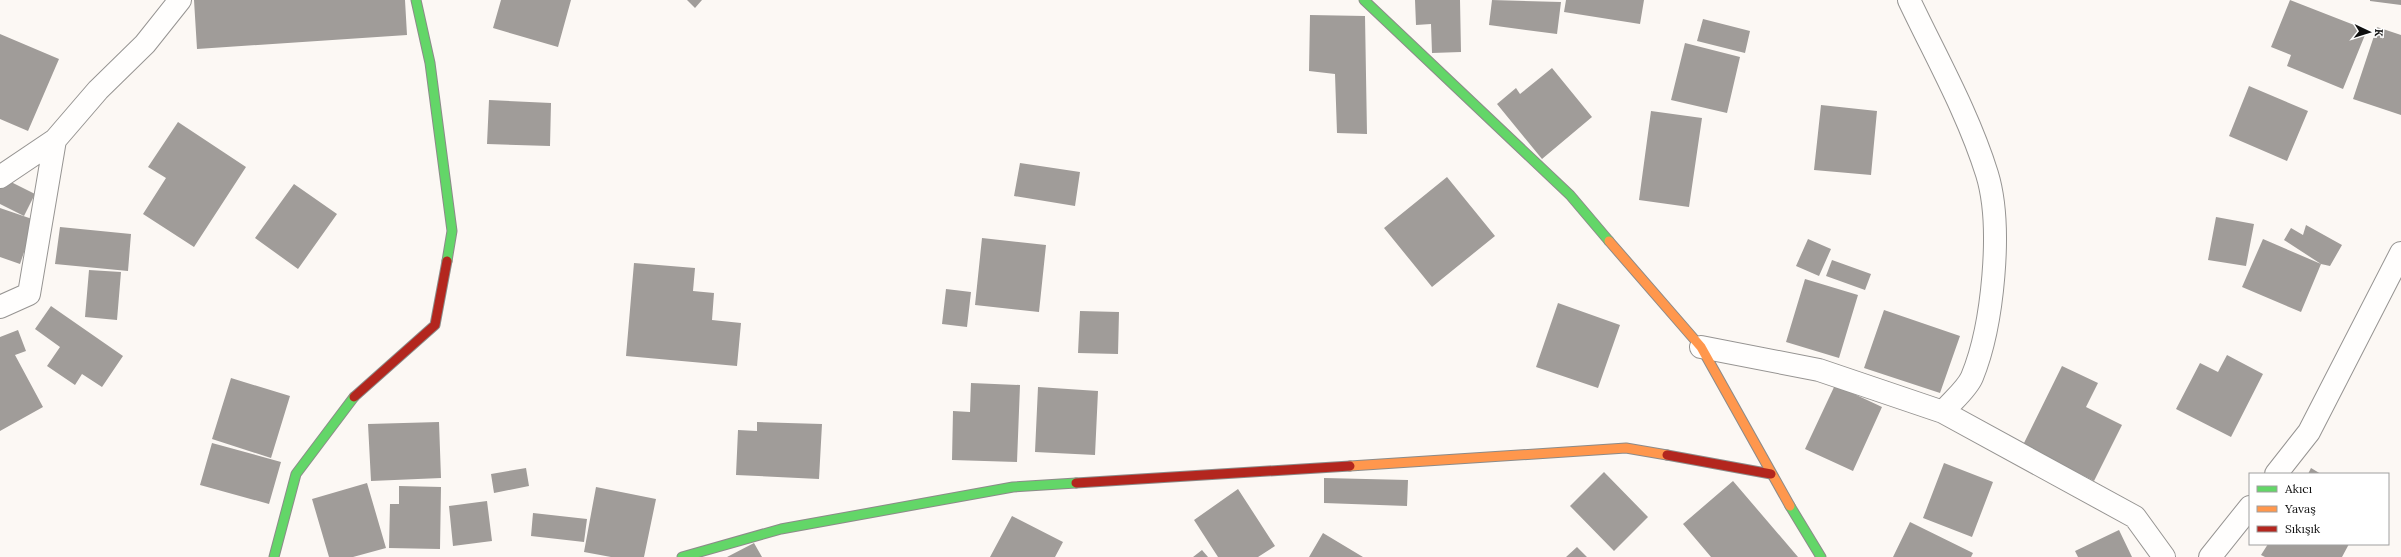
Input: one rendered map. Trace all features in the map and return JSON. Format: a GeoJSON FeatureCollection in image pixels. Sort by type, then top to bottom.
{"type":"FeatureCollection","features":[{"type":"Feature","properties":{"kind":"street"},"geometry":{"type":"LineString","coordinates":[[0,177],[55,140],[98,90],[145,44],[180,0]]}},
{"type":"Feature","properties":{"kind":"street"},"geometry":{"type":"LineString","coordinates":[[274,557],[296,474],[357,394],[435,325],[452,231],[430,63],[416,0]]}},
{"type":"Feature","properties":{"kind":"street"},"geometry":{"type":"LineString","coordinates":[[1364,0],[1570,195],[1701,347],[1771,474],[1821,557]]}},
{"type":"Feature","properties":{"kind":"street"},"geometry":{"type":"LineString","coordinates":[[1909,0],[1960,106],[1988,175],[1995,222],[1991,305],[1972,378],[1944,412]]}},
{"type":"Feature","properties":{"kind":"street"},"geometry":{"type":"LineString","coordinates":[[0,307],[29,294],[55,140]]}},
{"type":"Feature","properties":{"kind":"street"},"geometry":{"type":"LineString","coordinates":[[2277,473],[2309,432],[2401,253]]}},
{"type":"Feature","properties":{"kind":"street"},"geometry":{"type":"LineString","coordinates":[[1701,347],[1819,370],[1944,412],[2135,517],[2164,557]]}},
{"type":"Feature","properties":{"kind":"street"},"geometry":{"type":"LineString","coordinates":[[682,557],[781,529],[1013,487],[1626,448],[1771,474]]}},
{"type":"Feature","properties":{"kind":"street"},"geometry":{"type":"LineString","coordinates":[[2210,557],[2249,508]]}},
{"type":"Feature","properties":{"kind":"building"},"geometry":{"type":"Polygon","coordinates":[[[194,0],[405,0],[407,35],[197,49],[194,0]]]}},
{"type":"Feature","properties":{"kind":"building"},"geometry":{"type":"Polygon","coordinates":[[[501,0],[571,0],[558,47],[493,28],[501,0]]]}},
{"type":"Feature","properties":{"kind":"building"},"geometry":{"type":"Polygon","coordinates":[[[687,0],[702,0],[695,8],[687,0]]]}},
{"type":"Feature","properties":{"kind":"building"},"geometry":{"type":"Polygon","coordinates":[[[1415,0],[1460,0],[1461,52],[1432,53],[1431,24],[1416,25],[1415,0]]]}},
{"type":"Feature","properties":{"kind":"building"},"geometry":{"type":"Polygon","coordinates":[[[1492,0],[1561,2],[1557,34],[1489,25],[1492,0]]]}},
{"type":"Feature","properties":{"kind":"building"},"geometry":{"type":"Polygon","coordinates":[[[1566,0],[1644,0],[1640,24],[1564,12],[1566,0]]]}},
{"type":"Feature","properties":{"kind":"building"},"geometry":{"type":"Polygon","coordinates":[[[2290,0],[2367,30],[2343,89],[2287,66],[2291,55],[2271,47],[2290,0]]]}},
{"type":"Feature","properties":{"kind":"building"},"geometry":{"type":"Polygon","coordinates":[[[2401,0],[2401,5],[2370,1],[2401,0]]]}},
{"type":"Feature","properties":{"kind":"building"},"geometry":{"type":"Polygon","coordinates":[[[1310,15],[1365,16],[1367,134],[1337,133],[1335,74],[1309,71],[1310,15]]]}},
{"type":"Feature","properties":{"kind":"building"},"geometry":{"type":"Polygon","coordinates":[[[1703,19],[1750,31],[1745,53],[1697,41],[1703,19]]]}},
{"type":"Feature","properties":{"kind":"building"},"geometry":{"type":"Polygon","coordinates":[[[2377,27],[2401,35],[2401,115],[2353,99],[2377,27]]]}},
{"type":"Feature","properties":{"kind":"building"},"geometry":{"type":"Polygon","coordinates":[[[0,34],[59,59],[28,131],[0,119],[0,34]]]}},
{"type":"Feature","properties":{"kind":"building"},"geometry":{"type":"Polygon","coordinates":[[[1685,43],[1740,57],[1727,113],[1671,100],[1685,43]]]}},
{"type":"Feature","properties":{"kind":"building"},"geometry":{"type":"Polygon","coordinates":[[[1552,68],[1592,117],[1542,159],[1497,104],[1516,88],[1520,94],[1552,68]]]}},
{"type":"Feature","properties":{"kind":"building"},"geometry":{"type":"Polygon","coordinates":[[[2249,86],[2308,111],[2287,161],[2229,136],[2249,86]]]}},
{"type":"Feature","properties":{"kind":"building"},"geometry":{"type":"Polygon","coordinates":[[[489,100],[551,103],[550,146],[487,144],[489,100]]]}},
{"type":"Feature","properties":{"kind":"building"},"geometry":{"type":"Polygon","coordinates":[[[1821,105],[1877,111],[1871,175],[1814,170],[1821,105]]]}},
{"type":"Feature","properties":{"kind":"building"},"geometry":{"type":"Polygon","coordinates":[[[1651,111],[1702,118],[1689,207],[1639,200],[1651,111]]]}},
{"type":"Feature","properties":{"kind":"building"},"geometry":{"type":"Polygon","coordinates":[[[178,122],[246,167],[194,247],[143,214],[166,178],[148,167],[178,122]]]}},
{"type":"Feature","properties":{"kind":"building"},"geometry":{"type":"Polygon","coordinates":[[[1020,163],[1080,172],[1075,206],[1014,196],[1020,163]]]}},
{"type":"Feature","properties":{"kind":"building"},"geometry":{"type":"Polygon","coordinates":[[[1447,177],[1495,236],[1432,287],[1384,228],[1447,177]]]}},
{"type":"Feature","properties":{"kind":"building"},"geometry":{"type":"Polygon","coordinates":[[[3,178],[35,194],[24,216],[0,204],[0,184],[3,178]]]}},
{"type":"Feature","properties":{"kind":"building"},"geometry":{"type":"Polygon","coordinates":[[[294,184],[337,214],[298,269],[255,238],[294,184]]]}},
{"type":"Feature","properties":{"kind":"building"},"geometry":{"type":"Polygon","coordinates":[[[0,208],[35,220],[20,264],[0,257],[0,208]]]}},
{"type":"Feature","properties":{"kind":"building"},"geometry":{"type":"Polygon","coordinates":[[[2216,217],[2254,224],[2246,266],[2208,260],[2216,217]]]}},
{"type":"Feature","properties":{"kind":"building"},"geometry":{"type":"Polygon","coordinates":[[[2306,225],[2342,245],[2330,266],[2321,264],[2284,240],[2291,228],[2303,235],[2306,225]]]}},
{"type":"Feature","properties":{"kind":"building"},"geometry":{"type":"Polygon","coordinates":[[[60,227],[131,234],[128,271],[55,264],[60,227]]]}},
{"type":"Feature","properties":{"kind":"building"},"geometry":{"type":"Polygon","coordinates":[[[982,238],[1046,245],[1039,312],[975,305],[982,238]]]}},
{"type":"Feature","properties":{"kind":"building"},"geometry":{"type":"Polygon","coordinates":[[[1808,239],[1831,249],[1819,276],[1796,266],[1808,239]]]}},
{"type":"Feature","properties":{"kind":"building"},"geometry":{"type":"Polygon","coordinates":[[[2263,239],[2321,264],[2301,312],[2242,287],[2263,239]]]}},
{"type":"Feature","properties":{"kind":"building"},"geometry":{"type":"Polygon","coordinates":[[[1832,260],[1871,274],[1865,290],[1826,276],[1832,260]]]}},
{"type":"Feature","properties":{"kind":"building"},"geometry":{"type":"Polygon","coordinates":[[[634,263],[695,268],[693,291],[714,293],[712,320],[741,323],[737,366],[626,356],[634,263]]]}},
{"type":"Feature","properties":{"kind":"building"},"geometry":{"type":"Polygon","coordinates":[[[89,270],[121,272],[117,320],[85,317],[89,270]]]}},
{"type":"Feature","properties":{"kind":"building"},"geometry":{"type":"Polygon","coordinates":[[[1805,279],[1858,295],[1839,358],[1786,342],[1805,279]]]}},
{"type":"Feature","properties":{"kind":"building"},"geometry":{"type":"Polygon","coordinates":[[[946,289],[971,292],[967,327],[942,324],[946,289]]]}},
{"type":"Feature","properties":{"kind":"building"},"geometry":{"type":"Polygon","coordinates":[[[1558,303],[1620,325],[1598,388],[1536,367],[1558,303]]]}},
{"type":"Feature","properties":{"kind":"building"},"geometry":{"type":"Polygon","coordinates":[[[51,306],[123,356],[102,387],[82,374],[75,385],[47,366],[60,347],[35,329],[51,306]]]}},
{"type":"Feature","properties":{"kind":"building"},"geometry":{"type":"Polygon","coordinates":[[[1884,310],[1960,336],[1940,393],[1864,368],[1884,310]]]}},
{"type":"Feature","properties":{"kind":"building"},"geometry":{"type":"Polygon","coordinates":[[[1080,311],[1119,312],[1118,354],[1078,353],[1080,311]]]}},
{"type":"Feature","properties":{"kind":"building"},"geometry":{"type":"Polygon","coordinates":[[[18,330],[26,351],[15,355],[43,407],[0,431],[0,337],[18,330]]]}},
{"type":"Feature","properties":{"kind":"building"},"geometry":{"type":"Polygon","coordinates":[[[2227,355],[2263,374],[2231,437],[2176,409],[2200,363],[2218,372],[2227,355]]]}},
{"type":"Feature","properties":{"kind":"building"},"geometry":{"type":"Polygon","coordinates":[[[2062,366],[2098,383],[2086,407],[2122,425],[2094,481],[2023,445],[2062,366]]]}},
{"type":"Feature","properties":{"kind":"building"},"geometry":{"type":"Polygon","coordinates":[[[231,378],[290,396],[271,458],[212,439],[231,378]]]}},
{"type":"Feature","properties":{"kind":"building"},"geometry":{"type":"Polygon","coordinates":[[[971,383],[1020,385],[1017,462],[952,460],[953,411],[970,412],[971,383]]]}},
{"type":"Feature","properties":{"kind":"building"},"geometry":{"type":"Polygon","coordinates":[[[1835,385],[1882,407],[1853,471],[1805,449],[1835,385]]]}},
{"type":"Feature","properties":{"kind":"building"},"geometry":{"type":"Polygon","coordinates":[[[1038,387],[1098,391],[1095,455],[1035,452],[1038,387]]]}},
{"type":"Feature","properties":{"kind":"building"},"geometry":{"type":"Polygon","coordinates":[[[439,422],[441,478],[371,481],[368,424],[439,422]]]}},
{"type":"Feature","properties":{"kind":"building"},"geometry":{"type":"Polygon","coordinates":[[[757,422],[822,424],[819,479],[736,475],[738,430],[757,431],[757,422]]]}},
{"type":"Feature","properties":{"kind":"building"},"geometry":{"type":"Polygon","coordinates":[[[212,443],[281,462],[269,504],[200,485],[212,443]]]}},
{"type":"Feature","properties":{"kind":"building"},"geometry":{"type":"Polygon","coordinates":[[[1944,463],[1993,482],[1972,537],[1923,518],[1944,463]]]}},
{"type":"Feature","properties":{"kind":"building"},"geometry":{"type":"Polygon","coordinates":[[[526,468],[529,486],[494,493],[491,474],[526,468]]]}},
{"type":"Feature","properties":{"kind":"building"},"geometry":{"type":"Polygon","coordinates":[[[2311,468],[2319,473],[2308,473],[2311,468]]]}},
{"type":"Feature","properties":{"kind":"building"},"geometry":{"type":"Polygon","coordinates":[[[1604,472],[1648,517],[1614,551],[1570,506],[1604,472]]]}},
{"type":"Feature","properties":{"kind":"building"},"geometry":{"type":"Polygon","coordinates":[[[1324,478],[1408,480],[1407,506],[1324,503],[1324,478]]]}},
{"type":"Feature","properties":{"kind":"building"},"geometry":{"type":"Polygon","coordinates":[[[1733,481],[1798,557],[1711,557],[1683,524],[1733,481]]]}},
{"type":"Feature","properties":{"kind":"building"},"geometry":{"type":"Polygon","coordinates":[[[367,483],[386,548],[353,557],[329,557],[312,499],[367,483]]]}},
{"type":"Feature","properties":{"kind":"building"},"geometry":{"type":"Polygon","coordinates":[[[399,486],[441,487],[440,549],[389,548],[390,504],[399,504],[399,486]]]}},
{"type":"Feature","properties":{"kind":"building"},"geometry":{"type":"Polygon","coordinates":[[[596,487],[656,499],[644,557],[611,557],[584,552],[596,487]]]}},
{"type":"Feature","properties":{"kind":"building"},"geometry":{"type":"Polygon","coordinates":[[[1238,489],[1275,546],[1258,557],[1218,557],[1194,520],[1238,489]]]}},
{"type":"Feature","properties":{"kind":"building"},"geometry":{"type":"Polygon","coordinates":[[[487,501],[492,541],[453,546],[449,506],[487,501]]]}},
{"type":"Feature","properties":{"kind":"building"},"geometry":{"type":"Polygon","coordinates":[[[533,513],[587,519],[584,542],[531,536],[533,513]]]}},
{"type":"Feature","properties":{"kind":"building"},"geometry":{"type":"Polygon","coordinates":[[[1012,516],[1063,542],[1055,557],[990,557],[1012,516]]]}},
{"type":"Feature","properties":{"kind":"building"},"geometry":{"type":"Polygon","coordinates":[[[1910,522],[1973,553],[1971,557],[1893,557],[1910,522]]]}},
{"type":"Feature","properties":{"kind":"building"},"geometry":{"type":"Polygon","coordinates":[[[2119,530],[2132,557],[2078,557],[2075,551],[2119,530]]]}},
{"type":"Feature","properties":{"kind":"building"},"geometry":{"type":"Polygon","coordinates":[[[1323,533],[1363,557],[1309,557],[1323,533]]]}},
{"type":"Feature","properties":{"kind":"building"},"geometry":{"type":"Polygon","coordinates":[[[754,543],[762,557],[727,557],[754,543]]]}},
{"type":"Feature","properties":{"kind":"building"},"geometry":{"type":"Polygon","coordinates":[[[2267,545],[2348,545],[2342,557],[2265,557],[2261,555],[2267,545]]]}},
{"type":"Feature","properties":{"kind":"building"},"geometry":{"type":"Polygon","coordinates":[[[1577,547],[1587,557],[1566,557],[1577,547]]]}},
{"type":"Feature","properties":{"kind":"building"},"geometry":{"type":"Polygon","coordinates":[[[1202,550],[1208,557],[1193,557],[1202,550]]]}},
{"type":"Feature","properties":{"kind":"traffic: fast"},"geometry":{"type":"LineString","coordinates":[[416,0],[430,63],[452,231],[447,261]]}},
{"type":"Feature","properties":{"kind":"traffic: fast"},"geometry":{"type":"LineString","coordinates":[[1364,0],[1570,195],[1609,241]]}},
{"type":"Feature","properties":{"kind":"traffic: fast"},"geometry":{"type":"LineString","coordinates":[[274,557],[296,474],[354,397]]}},
{"type":"Feature","properties":{"kind":"traffic: fast"},"geometry":{"type":"LineString","coordinates":[[682,557],[781,529],[1013,487],[1076,483]]}},
{"type":"Feature","properties":{"kind":"traffic: fast"},"geometry":{"type":"LineString","coordinates":[[1790,506],[1821,557]]}},
{"type":"Feature","properties":{"kind":"traffic: slow"},"geometry":{"type":"LineString","coordinates":[[1609,241],[1701,347],[1790,506]]}},
{"type":"Feature","properties":{"kind":"traffic: slow"},"geometry":{"type":"LineString","coordinates":[[1350,466],[1626,448],[1667,455]]}},
{"type":"Feature","properties":{"kind":"traffic: jam"},"geometry":{"type":"LineString","coordinates":[[354,397],[435,325],[447,261]]}},
{"type":"Feature","properties":{"kind":"traffic: jam"},"geometry":{"type":"LineString","coordinates":[[1667,455],[1771,474]]}},
{"type":"Feature","properties":{"kind":"traffic: jam"},"geometry":{"type":"LineString","coordinates":[[1076,483],[1350,466]]}}]}
